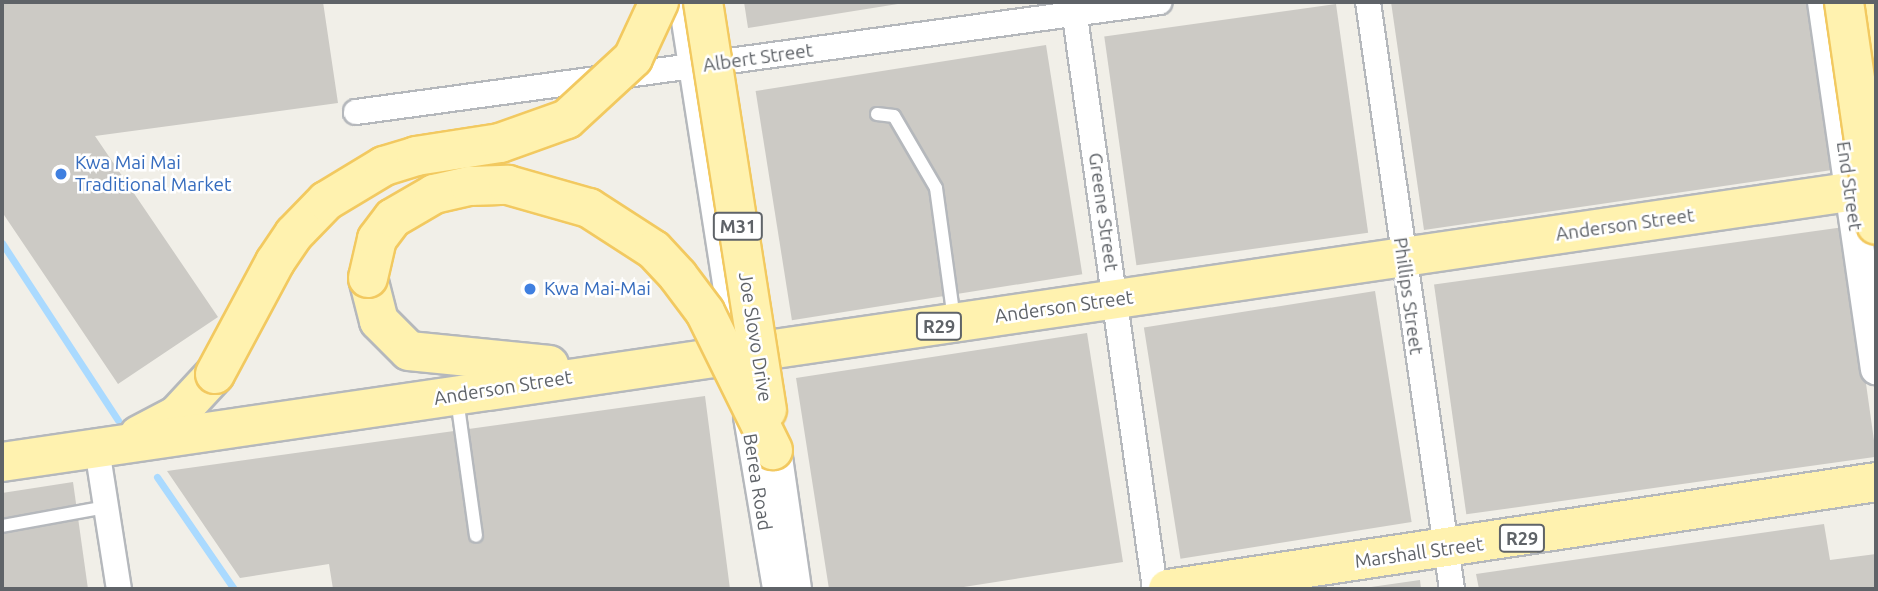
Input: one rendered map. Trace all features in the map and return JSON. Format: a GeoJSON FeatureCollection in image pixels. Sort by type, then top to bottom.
{"type":"FeatureCollection","features":[{"type":"Feature","properties":{"kind":"main road"},"geometry":{"type":"LineString","coordinates":[[108,448],[177,415],[215,374],[275,262],[294,234],[326,201],[384,166],[416,156],[500,143],[567,119],[633,58],[659,2]]}},
{"type":"Feature","properties":{"kind":"main road","name":"Joe Slovo Drive"},"geometry":{"type":"LineString","coordinates":[[703,2],[793,589]]}},
{"type":"Feature","properties":{"kind":"main road"},"geometry":{"type":"LineString","coordinates":[[1844,2],[1876,225]]}},
{"type":"Feature","properties":{"kind":"main road"},"geometry":{"type":"LineString","coordinates":[[1862,2],[1876,43]]}},
{"type":"Feature","properties":{"kind":"main road"},"geometry":{"type":"LineString","coordinates":[[616,371],[409,351],[379,321],[368,278],[377,239],[393,218],[435,194],[470,186],[508,185],[589,208],[654,250],[678,276],[705,313],[773,450]]}},
{"type":"Feature","properties":{"kind":"main road","name":"Anderson Street"},"geometry":{"type":"LineString","coordinates":[[2,462],[1863,190]]}},
{"type":"Feature","properties":{"kind":"main road","name":"Marshall Street"},"geometry":{"type":"LineString","coordinates":[[1168,589],[1876,482]]}},
{"type":"Feature","properties":{"kind":"street","name":"Berea Road"},"geometry":{"type":"LineString","coordinates":[[681,2],[775,589]]}},
{"type":"Feature","properties":{"kind":"street","name":"Albert Street"},"geometry":{"type":"LineString","coordinates":[[356,112],[692,66],[1074,9],[1160,2]]}},
{"type":"Feature","properties":{"kind":"street","name":"Phillips Street"},"geometry":{"type":"LineString","coordinates":[[1368,2],[1402,258],[1452,589]]}},
{"type":"Feature","properties":{"kind":"street","name":"End Street"},"geometry":{"type":"LineString","coordinates":[[1823,2],[1863,190],[1876,369]]}},
{"type":"Feature","properties":{"kind":"street","name":"Greene Street"},"geometry":{"type":"LineString","coordinates":[[1074,9],[1156,589]]}},
{"type":"Feature","properties":{"kind":"street"},"geometry":{"type":"LineString","coordinates":[[108,448],[106,507],[119,589]]}},
{"type":"Feature","properties":{"kind":"lane"},"geometry":{"type":"LineString","coordinates":[[877,114],[894,116],[936,188],[954,323]]}},
{"type":"Feature","properties":{"kind":"lane"},"geometry":{"type":"LineString","coordinates":[[457,395],[476,536]]}},
{"type":"Feature","properties":{"kind":"lane"},"geometry":{"type":"LineString","coordinates":[[2,526],[106,507]]}},
{"type":"Feature","properties":{"kind":"building","name":"Kwa Mai Mai Traditional Market"},"geometry":{"type":"Polygon","coordinates":[[[2,2],[323,2],[338,103],[95,136],[218,317],[118,384],[2,212],[2,2]]]}},
{"type":"Feature","properties":{"kind":"building"},"geometry":{"type":"Polygon","coordinates":[[[744,2],[904,2],[904,3],[748,28],[744,2]]]}},
{"type":"Feature","properties":{"kind":"building"},"geometry":{"type":"Polygon","coordinates":[[[1391,2],[1807,2],[1832,170],[1424,230],[1391,2]]]}},
{"type":"Feature","properties":{"kind":"building"},"geometry":{"type":"Polygon","coordinates":[[[1336,4],[1368,233],[1136,265],[1104,37],[1336,4]]]}},
{"type":"Feature","properties":{"kind":"building"},"geometry":{"type":"Polygon","coordinates":[[[1046,45],[1082,274],[792,320],[756,91],[1046,45]]]}},
{"type":"Feature","properties":{"kind":"building"},"geometry":{"type":"Polygon","coordinates":[[[1844,227],[1876,457],[1466,514],[1434,285],[1844,227]]]}},
{"type":"Feature","properties":{"kind":"building"},"geometry":{"type":"Polygon","coordinates":[[[1375,291],[1412,522],[1180,559],[1144,328],[1375,291]]]}},
{"type":"Feature","properties":{"kind":"building"},"geometry":{"type":"Polygon","coordinates":[[[1087,333],[1123,562],[951,589],[829,589],[796,378],[1087,333]]]}},
{"type":"Feature","properties":{"kind":"building"},"geometry":{"type":"Polygon","coordinates":[[[705,396],[730,589],[333,589],[329,564],[240,578],[167,471],[705,396]]]}},
{"type":"Feature","properties":{"kind":"building"},"geometry":{"type":"Polygon","coordinates":[[[73,482],[88,589],[2,589],[2,493],[73,482]]]}},
{"type":"Feature","properties":{"kind":"building"},"geometry":{"type":"Polygon","coordinates":[[[1824,524],[1830,560],[1876,554],[1876,589],[1479,589],[1476,574],[1824,524]]]}},
{"type":"Feature","properties":{"kind":"building"},"geometry":{"type":"Polygon","coordinates":[[[1420,580],[1421,589],[1364,589],[1364,588],[1420,580]]]}},
{"type":"Feature","properties":{"kind":"waterway"},"geometry":{"type":"LineString","coordinates":[[2,243],[118,420]]}},
{"type":"Feature","properties":{"kind":"waterway"},"geometry":{"type":"LineString","coordinates":[[157,477],[234,589]]}},
{"type":"Feature","properties":{"kind":"place","name":"Kwa Mai Mai Traditional Market"},"geometry":{"type":"Point","coordinates":[61,174]}},
{"type":"Feature","properties":{"kind":"place","name":"Kwa Mai-Mai"},"geometry":{"type":"Point","coordinates":[530,289]}}]}
